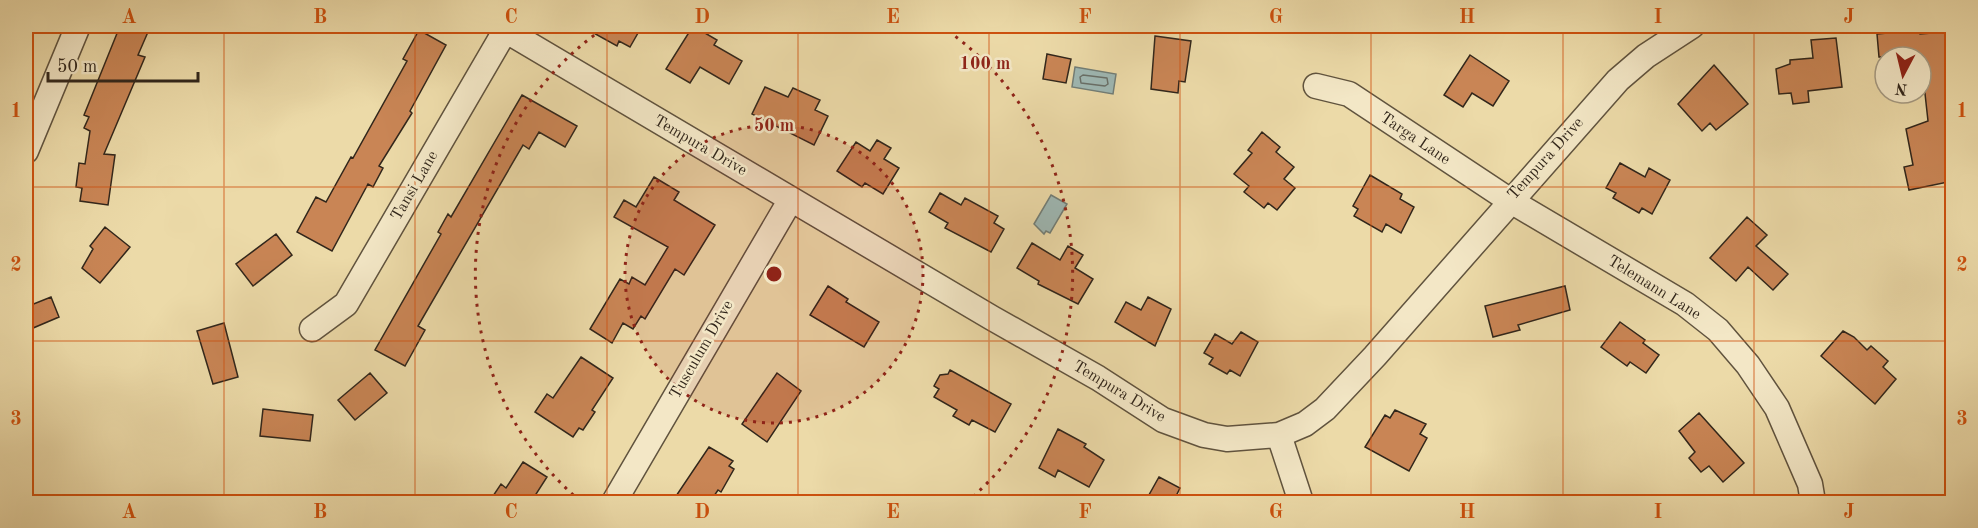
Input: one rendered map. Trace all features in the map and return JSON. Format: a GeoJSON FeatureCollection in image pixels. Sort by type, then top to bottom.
{"type":"FeatureCollection","features":[{"type":"Feature","properties":{"kind":"street"},"geometry":{"type":"LineString","coordinates":[[26,151],[78,26]]}},
{"type":"Feature","properties":{"kind":"street","name":"Tempura Drive"},"geometry":{"type":"LineString","coordinates":[[502,28],[992,318],[1098,378],[1163,420],[1204,435],[1227,439],[1279,435],[1305,424],[1325,409],[1375,356],[1509,200],[1618,80],[1646,56],[1692,26]]}},
{"type":"Feature","properties":{"kind":"street","name":"Tansi Lane"},"geometry":{"type":"LineString","coordinates":[[312,329],[346,304],[502,28]]}},
{"type":"Feature","properties":{"kind":"street","name":"Targa Lane"},"geometry":{"type":"LineString","coordinates":[[1317,86],[1349,94],[1509,200]]}},
{"type":"Feature","properties":{"kind":"street","name":"Tusculum Drive"},"geometry":{"type":"LineString","coordinates":[[614,502],[790,199]]}},
{"type":"Feature","properties":{"kind":"street","name":"Telemann Lane"},"geometry":{"type":"LineString","coordinates":[[1509,200],[1684,304],[1718,330],[1748,365],[1777,408],[1810,484],[1813,502]]}},
{"type":"Feature","properties":{"kind":"street"},"geometry":{"type":"LineString","coordinates":[[1279,435],[1301,502]]}},
{"type":"Feature","properties":{"kind":"water"},"geometry":{"type":"Polygon","coordinates":[[[1075,67],[1116,74],[1113,94],[1072,87],[1075,67]]]}},
{"type":"Feature","properties":{"kind":"water"},"geometry":{"type":"Polygon","coordinates":[[[1051,195],[1067,204],[1050,233],[1046,231],[1044,234],[1034,224],[1051,195]]]}},
{"type":"Feature","properties":{"kind":"building"},"geometry":{"type":"Polygon","coordinates":[[[120,26],[133,26],[148,32],[138,55],[145,57],[104,154],[115,155],[108,205],[80,201],[82,188],[76,187],[79,163],[85,164],[90,131],[84,128],[89,117],[84,115],[120,26]]]}},
{"type":"Feature","properties":{"kind":"building"},"geometry":{"type":"Polygon","coordinates":[[[581,26],[642,26],[630,47],[619,41],[617,46],[581,26]]]}},
{"type":"Feature","properties":{"kind":"building"},"geometry":{"type":"Polygon","coordinates":[[[693,26],[717,40],[714,45],[742,61],[729,84],[700,67],[690,83],[666,69],[693,26]]]}},
{"type":"Feature","properties":{"kind":"building"},"geometry":{"type":"Polygon","coordinates":[[[419,30],[446,45],[410,111],[412,113],[379,166],[383,168],[373,187],[368,184],[332,251],[297,232],[316,197],[326,202],[351,157],[353,158],[407,61],[403,59],[419,30]]]}},
{"type":"Feature","properties":{"kind":"building"},"geometry":{"type":"Polygon","coordinates":[[[1919,30],[1920,34],[1945,32],[1951,97],[1947,97],[1953,125],[1953,181],[1909,190],[1904,167],[1913,165],[1906,129],[1928,121],[1926,105],[1933,105],[1933,45],[1878,45],[1877,34],[1919,30]]]}},
{"type":"Feature","properties":{"kind":"building"},"geometry":{"type":"Polygon","coordinates":[[[1155,36],[1191,41],[1185,82],[1179,81],[1178,93],[1151,89],[1155,36]]]}},
{"type":"Feature","properties":{"kind":"building"},"geometry":{"type":"Polygon","coordinates":[[[1836,38],[1842,87],[1808,91],[1809,102],[1793,104],[1791,93],[1779,94],[1776,69],[1790,64],[1790,60],[1813,58],[1811,40],[1836,38]]]}},
{"type":"Feature","properties":{"kind":"building"},"geometry":{"type":"Polygon","coordinates":[[[1047,54],[1071,59],[1066,83],[1043,79],[1047,54]]]}},
{"type":"Feature","properties":{"kind":"building"},"geometry":{"type":"Polygon","coordinates":[[[1470,55],[1509,81],[1493,106],[1472,93],[1463,107],[1444,95],[1470,55]]]}},
{"type":"Feature","properties":{"kind":"building"},"geometry":{"type":"Polygon","coordinates":[[[1714,65],[1748,104],[1716,130],[1710,123],[1702,131],[1678,104],[1714,65]]]}},
{"type":"Feature","properties":{"kind":"building"},"geometry":{"type":"Polygon","coordinates":[[[765,87],[788,97],[793,88],[820,100],[815,110],[828,116],[814,145],[752,114],[765,87]]]}},
{"type":"Feature","properties":{"kind":"building"},"geometry":{"type":"Polygon","coordinates":[[[522,95],[577,126],[565,147],[539,132],[529,149],[523,145],[418,326],[425,330],[405,366],[375,350],[441,234],[438,232],[448,214],[451,217],[522,95]]]}},
{"type":"Feature","properties":{"kind":"building"},"geometry":{"type":"Polygon","coordinates":[[[1262,132],[1280,147],[1276,152],[1294,167],[1284,179],[1295,188],[1277,210],[1268,203],[1264,208],[1244,192],[1249,186],[1234,174],[1252,153],[1248,150],[1262,132]]]}},
{"type":"Feature","properties":{"kind":"building"},"geometry":{"type":"Polygon","coordinates":[[[877,140],[891,148],[884,159],[899,168],[883,194],[865,183],[862,187],[837,171],[856,142],[870,151],[877,140]]]}},
{"type":"Feature","properties":{"kind":"building"},"geometry":{"type":"Polygon","coordinates":[[[1620,163],[1645,177],[1649,168],[1670,180],[1652,214],[1642,208],[1639,213],[1613,198],[1616,193],[1606,188],[1620,163]]]}},
{"type":"Feature","properties":{"kind":"building"},"geometry":{"type":"Polygon","coordinates":[[[1370,175],[1402,194],[1400,199],[1414,207],[1401,233],[1386,224],[1382,232],[1354,216],[1358,209],[1353,206],[1370,175]]]}},
{"type":"Feature","properties":{"kind":"building"},"geometry":{"type":"Polygon","coordinates":[[[654,177],[679,192],[674,200],[715,225],[684,275],[675,269],[645,319],[641,316],[633,329],[623,323],[612,343],[590,329],[620,279],[629,284],[632,277],[645,285],[668,247],[614,217],[624,200],[636,207],[654,177]]]}},
{"type":"Feature","properties":{"kind":"building"},"geometry":{"type":"Polygon","coordinates":[[[940,193],[961,205],[965,198],[998,216],[994,223],[1004,229],[991,252],[945,228],[948,223],[929,212],[940,193]]]}},
{"type":"Feature","properties":{"kind":"building"},"geometry":{"type":"Polygon","coordinates":[[[1747,217],[1767,235],[1756,246],[1788,274],[1773,290],[1748,267],[1736,281],[1710,258],[1747,217]]]}},
{"type":"Feature","properties":{"kind":"building"},"geometry":{"type":"Polygon","coordinates":[[[105,227],[130,247],[100,283],[82,268],[93,249],[90,246],[105,227]]]}},
{"type":"Feature","properties":{"kind":"building"},"geometry":{"type":"Polygon","coordinates":[[[276,234],[292,255],[253,286],[236,264],[276,234]]]}},
{"type":"Feature","properties":{"kind":"building"},"geometry":{"type":"Polygon","coordinates":[[[1032,243],[1060,260],[1068,246],[1083,255],[1075,268],[1093,279],[1078,304],[1038,284],[1039,281],[1017,268],[1032,243]]]}},
{"type":"Feature","properties":{"kind":"building"},"geometry":{"type":"Polygon","coordinates":[[[828,286],[848,299],[846,302],[879,322],[864,347],[810,315],[828,286]]]}},
{"type":"Feature","properties":{"kind":"building"},"geometry":{"type":"Polygon","coordinates":[[[1565,286],[1570,310],[1518,325],[1520,330],[1493,337],[1485,306],[1565,286]]]}},
{"type":"Feature","properties":{"kind":"building"},"geometry":{"type":"Polygon","coordinates":[[[51,297],[59,317],[26,331],[26,307],[51,297]]]}},
{"type":"Feature","properties":{"kind":"building"},"geometry":{"type":"Polygon","coordinates":[[[1148,297],[1171,309],[1155,346],[1115,322],[1126,302],[1141,310],[1148,297]]]}},
{"type":"Feature","properties":{"kind":"building"},"geometry":{"type":"Polygon","coordinates":[[[1620,322],[1645,340],[1643,343],[1659,355],[1646,373],[1630,362],[1627,366],[1601,347],[1620,322]]]}},
{"type":"Feature","properties":{"kind":"building"},"geometry":{"type":"Polygon","coordinates":[[[224,323],[238,377],[213,384],[197,331],[224,323]]]}},
{"type":"Feature","properties":{"kind":"building"},"geometry":{"type":"Polygon","coordinates":[[[1843,331],[1854,337],[1867,350],[1871,346],[1888,361],[1883,367],[1896,379],[1875,404],[1821,356],[1843,331]]]}},
{"type":"Feature","properties":{"kind":"building"},"geometry":{"type":"Polygon","coordinates":[[[1241,332],[1258,342],[1240,376],[1230,370],[1227,374],[1209,364],[1213,358],[1204,353],[1215,334],[1232,344],[1241,332]]]}},
{"type":"Feature","properties":{"kind":"building"},"geometry":{"type":"Polygon","coordinates":[[[581,357],[613,378],[592,410],[595,412],[583,430],[579,428],[573,437],[535,412],[547,394],[553,398],[581,357]]]}},
{"type":"Feature","properties":{"kind":"building"},"geometry":{"type":"Polygon","coordinates":[[[950,370],[1011,404],[995,432],[972,420],[969,425],[953,416],[957,410],[934,397],[939,389],[934,386],[940,375],[948,374],[950,370]]]}},
{"type":"Feature","properties":{"kind":"building"},"geometry":{"type":"Polygon","coordinates":[[[370,373],[387,393],[355,420],[338,400],[370,373]]]}},
{"type":"Feature","properties":{"kind":"building"},"geometry":{"type":"Polygon","coordinates":[[[777,373],[801,391],[767,442],[742,424],[777,373]]]}},
{"type":"Feature","properties":{"kind":"building"},"geometry":{"type":"Polygon","coordinates":[[[263,409],[313,415],[310,441],[260,436],[263,409]]]}},
{"type":"Feature","properties":{"kind":"building"},"geometry":{"type":"Polygon","coordinates":[[[1395,410],[1426,424],[1420,434],[1427,438],[1409,471],[1365,447],[1385,415],[1390,418],[1395,410]]]}},
{"type":"Feature","properties":{"kind":"building"},"geometry":{"type":"Polygon","coordinates":[[[1699,413],[1744,463],[1723,482],[1709,466],[1701,472],[1689,458],[1695,452],[1679,431],[1699,413]]]}},
{"type":"Feature","properties":{"kind":"building"},"geometry":{"type":"Polygon","coordinates":[[[1058,429],[1086,444],[1084,447],[1104,460],[1089,487],[1058,470],[1055,477],[1039,468],[1058,429]]]}},
{"type":"Feature","properties":{"kind":"building"},"geometry":{"type":"Polygon","coordinates":[[[709,447],[733,461],[729,466],[734,469],[721,492],[718,490],[710,502],[672,502],[709,447]]]}},
{"type":"Feature","properties":{"kind":"building"},"geometry":{"type":"Polygon","coordinates":[[[523,462],[547,477],[531,502],[489,502],[501,484],[506,488],[523,462]]]}},
{"type":"Feature","properties":{"kind":"building"},"geometry":{"type":"Polygon","coordinates":[[[1159,477],[1180,488],[1173,502],[1145,502],[1159,477]]]}}]}
